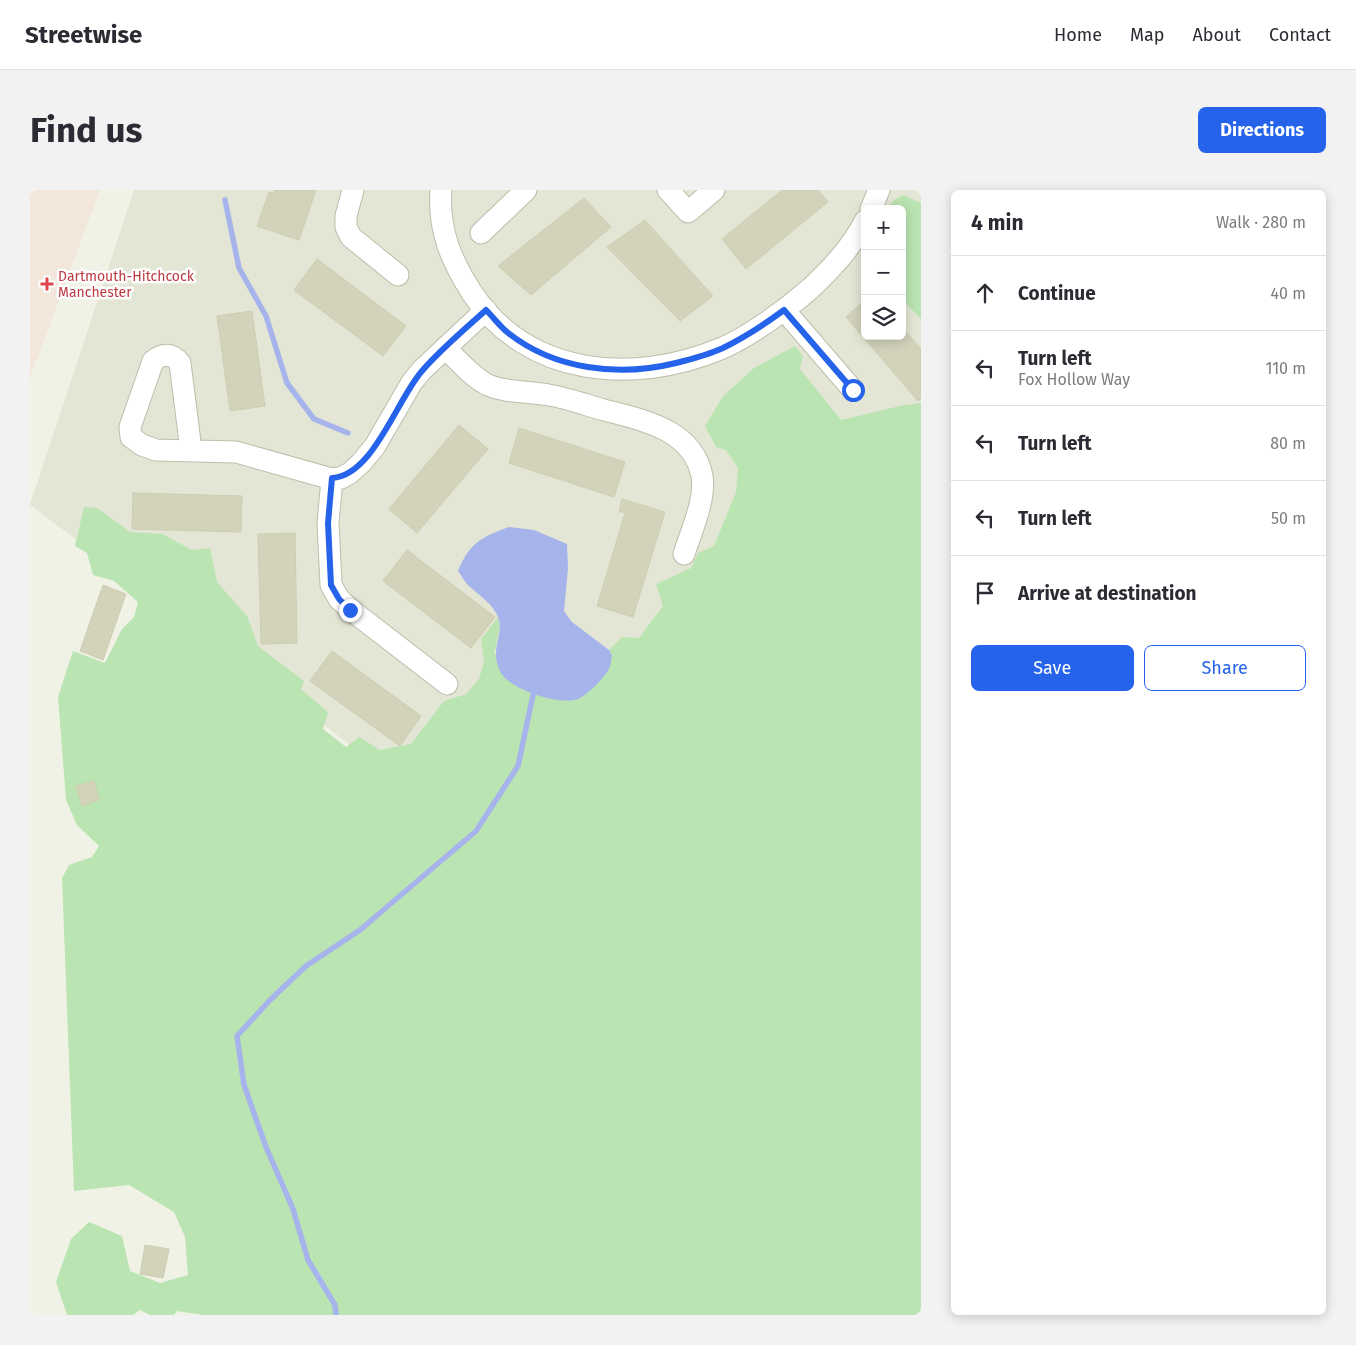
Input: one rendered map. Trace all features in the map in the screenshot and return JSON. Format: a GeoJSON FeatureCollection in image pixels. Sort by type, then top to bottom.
{"type":"FeatureCollection","features":[{"type":"Feature","properties":{"kind":"street"},"geometry":{"type":"LineString","coordinates":[[354,190],[346,216],[346,227],[351,237],[398,275]]}},
{"type":"Feature","properties":{"kind":"street"},"geometry":{"type":"LineString","coordinates":[[441,190],[441,215],[444,237],[462,277],[486,310],[507,331],[525,344],[545,354],[588,368],[633,370],[656,368],[701,357],[722,349],[761,326],[797,300],[845,254],[861,229]]}},
{"type":"Feature","properties":{"kind":"street"},"geometry":{"type":"LineString","coordinates":[[482,233],[526,190]]}},
{"type":"Feature","properties":{"kind":"street"},"geometry":{"type":"LineString","coordinates":[[668,190],[688,212],[714,190]]}},
{"type":"Feature","properties":{"kind":"street"},"geometry":{"type":"LineString","coordinates":[[872,205],[879,190]]}},
{"type":"Feature","properties":{"kind":"street"},"geometry":{"type":"LineString","coordinates":[[191,450],[236,452],[332,478],[341,478],[361,463],[375,446],[412,382],[422,370],[486,310]]}},
{"type":"Feature","properties":{"kind":"street"},"geometry":{"type":"LineString","coordinates":[[784,310],[853,390]]}},
{"type":"Feature","properties":{"kind":"street"},"geometry":{"type":"LineString","coordinates":[[444,348],[489,385],[504,389],[550,395],[642,420],[674,434],[686,445],[696,460],[702,476],[699,508],[684,554]]}},
{"type":"Feature","properties":{"kind":"street"},"geometry":{"type":"LineString","coordinates":[[332,478],[328,523],[331,585],[339,599],[350,610],[447,684]]}},
{"type":"Feature","properties":{"kind":"shaded area","name":"Dartmouth-Hitchcock Manchester"},"geometry":{"type":"Polygon","coordinates":[[[30,190],[100,190],[30,378],[30,190]]]}},
{"type":"Feature","properties":{"kind":"shaded area"},"geometry":{"type":"Polygon","coordinates":[[[134,190],[921,190],[921,447],[511,865],[30,505],[134,190]]]}},
{"type":"Feature","properties":{"kind":"green space"},"geometry":{"type":"Polygon","coordinates":[[[903,195],[921,203],[921,319],[906,303],[906,205],[890,205],[893,201],[903,195]]]}},
{"type":"Feature","properties":{"kind":"green space"},"geometry":{"type":"Polygon","coordinates":[[[795,346],[803,356],[800,369],[841,420],[904,405],[921,403],[921,1315],[204,1315],[177,1311],[174,1315],[150,1315],[140,1310],[133,1315],[67,1315],[56,1282],[71,1239],[89,1222],[122,1236],[130,1271],[160,1283],[188,1275],[185,1237],[174,1212],[129,1185],[74,1191],[62,878],[69,865],[92,857],[99,846],[77,825],[66,800],[58,697],[73,651],[105,663],[122,629],[134,617],[138,602],[114,581],[93,575],[87,553],[75,546],[84,507],[97,508],[130,532],[162,534],[192,550],[210,548],[217,582],[247,616],[258,646],[304,681],[301,689],[328,712],[323,729],[346,747],[359,737],[380,750],[411,744],[444,701],[466,694],[479,679],[484,662],[481,639],[498,617],[500,627],[494,654],[612,655],[609,650],[622,637],[639,638],[663,606],[656,584],[691,568],[698,553],[714,546],[736,492],[738,468],[726,450],[716,447],[705,426],[723,396],[754,368],[795,346]]]}},
{"type":"Feature","properties":{"kind":"water"},"geometry":{"type":"Polygon","coordinates":[[[509,527],[534,530],[567,544],[568,568],[564,611],[572,622],[609,650],[612,655],[610,667],[605,675],[578,699],[570,701],[537,695],[525,691],[506,679],[497,665],[496,650],[500,630],[498,617],[489,604],[468,585],[458,571],[472,547],[491,534],[509,527]]]}},
{"type":"Feature","properties":{"kind":"building"},"geometry":{"type":"Polygon","coordinates":[[[275,190],[316,190],[299,240],[257,226],[269,192],[274,193],[275,190]]]}},
{"type":"Feature","properties":{"kind":"building"},"geometry":{"type":"Polygon","coordinates":[[[782,190],[818,190],[828,202],[746,269],[722,239],[782,190]]]}},
{"type":"Feature","properties":{"kind":"building"},"geometry":{"type":"Polygon","coordinates":[[[584,198],[611,227],[531,295],[498,266],[584,198]]]}},
{"type":"Feature","properties":{"kind":"building"},"geometry":{"type":"Polygon","coordinates":[[[645,220],[713,296],[680,321],[607,247],[645,220]]]}},
{"type":"Feature","properties":{"kind":"building"},"geometry":{"type":"Polygon","coordinates":[[[317,259],[406,326],[383,356],[294,290],[317,259]]]}},
{"type":"Feature","properties":{"kind":"building"},"geometry":{"type":"Polygon","coordinates":[[[861,304],[861,334],[846,317],[861,304]]]}},
{"type":"Feature","properties":{"kind":"building"},"geometry":{"type":"Polygon","coordinates":[[[252,311],[265,406],[230,411],[217,316],[252,311]]]}},
{"type":"Feature","properties":{"kind":"building"},"geometry":{"type":"Polygon","coordinates":[[[906,332],[921,349],[921,398],[918,401],[866,340],[906,340],[906,332]]]}},
{"type":"Feature","properties":{"kind":"building"},"geometry":{"type":"Polygon","coordinates":[[[459,425],[488,449],[417,533],[389,509],[459,425]]]}},
{"type":"Feature","properties":{"kind":"building"},"geometry":{"type":"Polygon","coordinates":[[[519,428],[625,462],[614,497],[509,463],[519,428]]]}},
{"type":"Feature","properties":{"kind":"building"},"geometry":{"type":"Polygon","coordinates":[[[133,493],[242,496],[241,532],[132,529],[133,493]]]}},
{"type":"Feature","properties":{"kind":"building"},"geometry":{"type":"Polygon","coordinates":[[[622,499],[665,512],[633,617],[597,606],[625,513],[619,511],[622,499]]]}},
{"type":"Feature","properties":{"kind":"building"},"geometry":{"type":"Polygon","coordinates":[[[295,533],[297,643],[261,644],[258,534],[295,533]]]}},
{"type":"Feature","properties":{"kind":"building"},"geometry":{"type":"Polygon","coordinates":[[[407,550],[495,617],[471,648],[383,581],[407,550]]]}},
{"type":"Feature","properties":{"kind":"building"},"geometry":{"type":"Polygon","coordinates":[[[103,585],[126,594],[103,660],[80,651],[103,585]]]}},
{"type":"Feature","properties":{"kind":"building"},"geometry":{"type":"Polygon","coordinates":[[[332,651],[421,716],[400,746],[310,681],[332,651]]]}},
{"type":"Feature","properties":{"kind":"building"},"geometry":{"type":"Polygon","coordinates":[[[94,781],[99,800],[82,806],[76,786],[94,781]]]}},
{"type":"Feature","properties":{"kind":"building"},"geometry":{"type":"Polygon","coordinates":[[[145,1245],[169,1249],[163,1278],[140,1274],[145,1245]]]}},
{"type":"Feature","properties":{"kind":"waterway"},"geometry":{"type":"LineString","coordinates":[[225,200],[239,268],[266,316],[287,383],[314,419],[348,433]]}},
{"type":"Feature","properties":{"kind":"waterway"},"geometry":{"type":"LineString","coordinates":[[336,1315],[335,1305],[308,1260],[293,1209],[266,1147],[244,1085],[237,1036],[270,1000],[306,966],[360,930],[476,831],[518,766],[533,695]]}},
{"type":"Feature","properties":{"kind":"place","name":"Dartmouth-Hitchcock Manchester"},"geometry":{"type":"Point","coordinates":[47,284]}},
{"type":"Feature","properties":{"kind":"route"},"geometry":{"type":"LineString","coordinates":[[350,610],[339,599],[331,585],[328,523],[332,478],[341,478],[361,463],[375,446],[412,382],[444,348],[486,310],[507,331],[525,344],[545,354],[588,368],[633,370],[656,368],[701,357],[722,349],[784,310],[853,390]]}}]}
